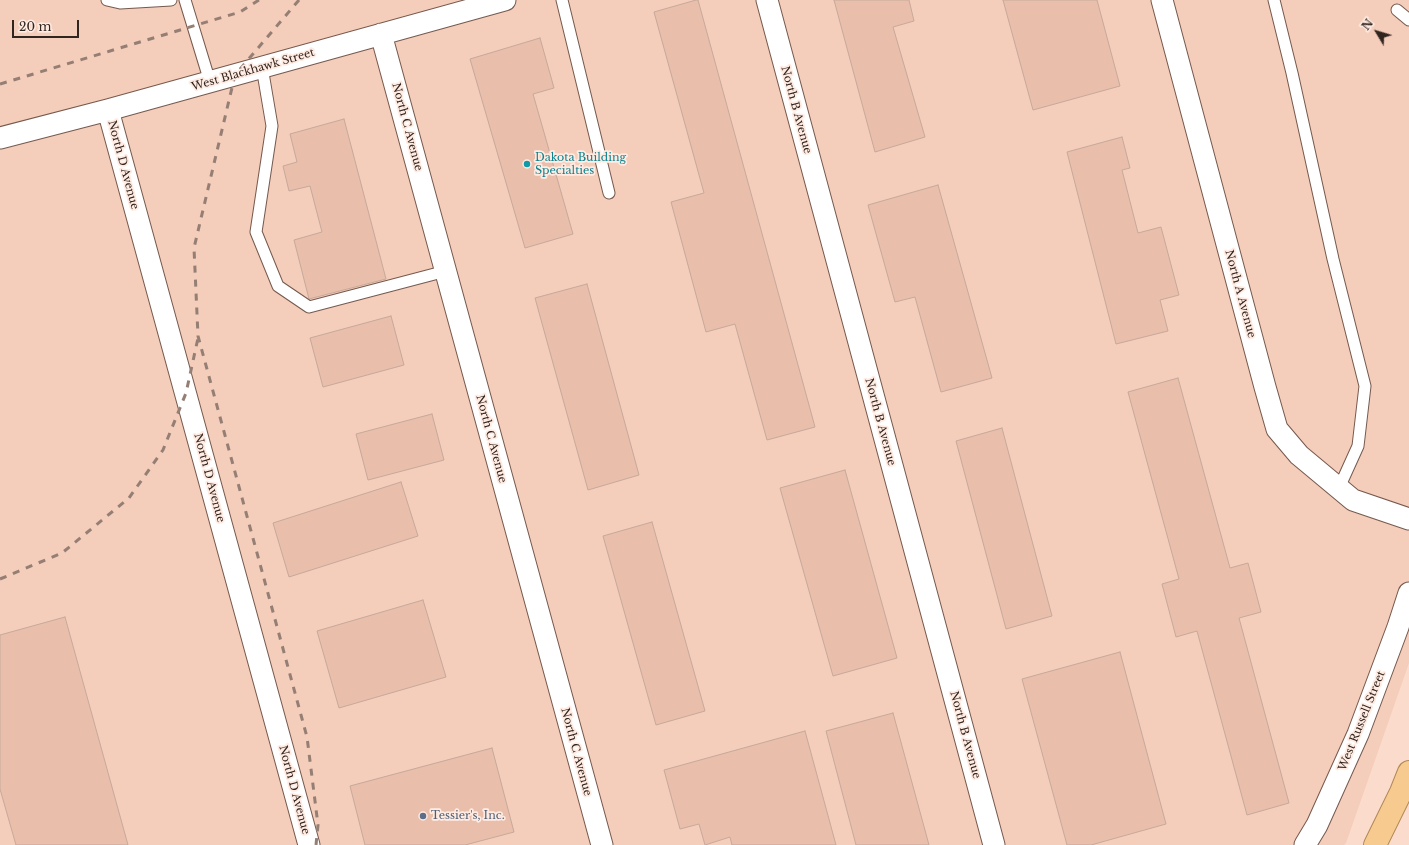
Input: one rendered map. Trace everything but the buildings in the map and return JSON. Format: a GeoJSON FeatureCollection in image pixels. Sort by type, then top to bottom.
{"type":"FeatureCollection","features":[{"type":"Feature","properties":{"kind":"highway"},"geometry":{"type":"LineString","coordinates":[[1375,845],[1409,772]]}},
{"type":"Feature","properties":{"kind":"street","name":"West Blackhawk Street"},"geometry":{"type":"LineString","coordinates":[[0,138],[210,82],[381,34],[479,4],[505,0]]}},
{"type":"Feature","properties":{"kind":"street","name":"North B Avenue"},"geometry":{"type":"LineString","coordinates":[[767,0],[994,845]]}},
{"type":"Feature","properties":{"kind":"street","name":"North A Avenue"},"geometry":{"type":"LineString","coordinates":[[1162,0],[1262,379],[1277,428],[1299,455],[1353,500],[1409,519]]}},
{"type":"Feature","properties":{"kind":"street","name":"North C Avenue"},"geometry":{"type":"LineString","coordinates":[[381,34],[602,845]]}},
{"type":"Feature","properties":{"kind":"street","name":"North D Avenue"},"geometry":{"type":"LineString","coordinates":[[108,110],[309,845]]}},
{"type":"Feature","properties":{"kind":"street","name":"West Russell Street"},"geometry":{"type":"LineString","coordinates":[[1305,845],[1317,825],[1358,734],[1398,627],[1409,593]]}},
{"type":"Feature","properties":{"kind":"lane"},"geometry":{"type":"LineString","coordinates":[[107,0],[120,3],[171,0]]}},
{"type":"Feature","properties":{"kind":"lane"},"geometry":{"type":"LineString","coordinates":[[185,0],[210,82]]}},
{"type":"Feature","properties":{"kind":"lane"},"geometry":{"type":"LineString","coordinates":[[562,0],[609,193]]}},
{"type":"Feature","properties":{"kind":"lane"},"geometry":{"type":"LineString","coordinates":[[1274,0],[1292,73],[1333,259],[1365,386],[1358,446],[1338,488]]}},
{"type":"Feature","properties":{"kind":"lane"},"geometry":{"type":"LineString","coordinates":[[1397,10],[1409,20]]}},
{"type":"Feature","properties":{"kind":"lane"},"geometry":{"type":"LineString","coordinates":[[262,67],[272,126],[256,232],[278,286],[309,306],[446,271]]}},
{"type":"Feature","properties":{"kind":"shaded area"},"geometry":{"type":"Polygon","coordinates":[[[0,0],[1409,0],[1409,663],[1346,843],[1344,845],[0,845],[0,0]]]}},
{"type":"Feature","properties":{"kind":"railway"},"geometry":{"type":"LineString","coordinates":[[0,84],[240,12],[259,0]]}},
{"type":"Feature","properties":{"kind":"railway"},"geometry":{"type":"LineString","coordinates":[[299,0],[235,75],[194,248],[198,336],[307,737],[318,825],[316,845]]}},
{"type":"Feature","properties":{"kind":"railway"},"geometry":{"type":"LineString","coordinates":[[0,579],[62,553],[129,498],[163,450],[186,393],[198,338]]}},
{"type":"Feature","properties":{"kind":"place","name":"Dakota Building Specialties"},"geometry":{"type":"Point","coordinates":[527,164]}},
{"type":"Feature","properties":{"kind":"place","name":"Tessier's, Inc."},"geometry":{"type":"Point","coordinates":[423,816]}}]}
